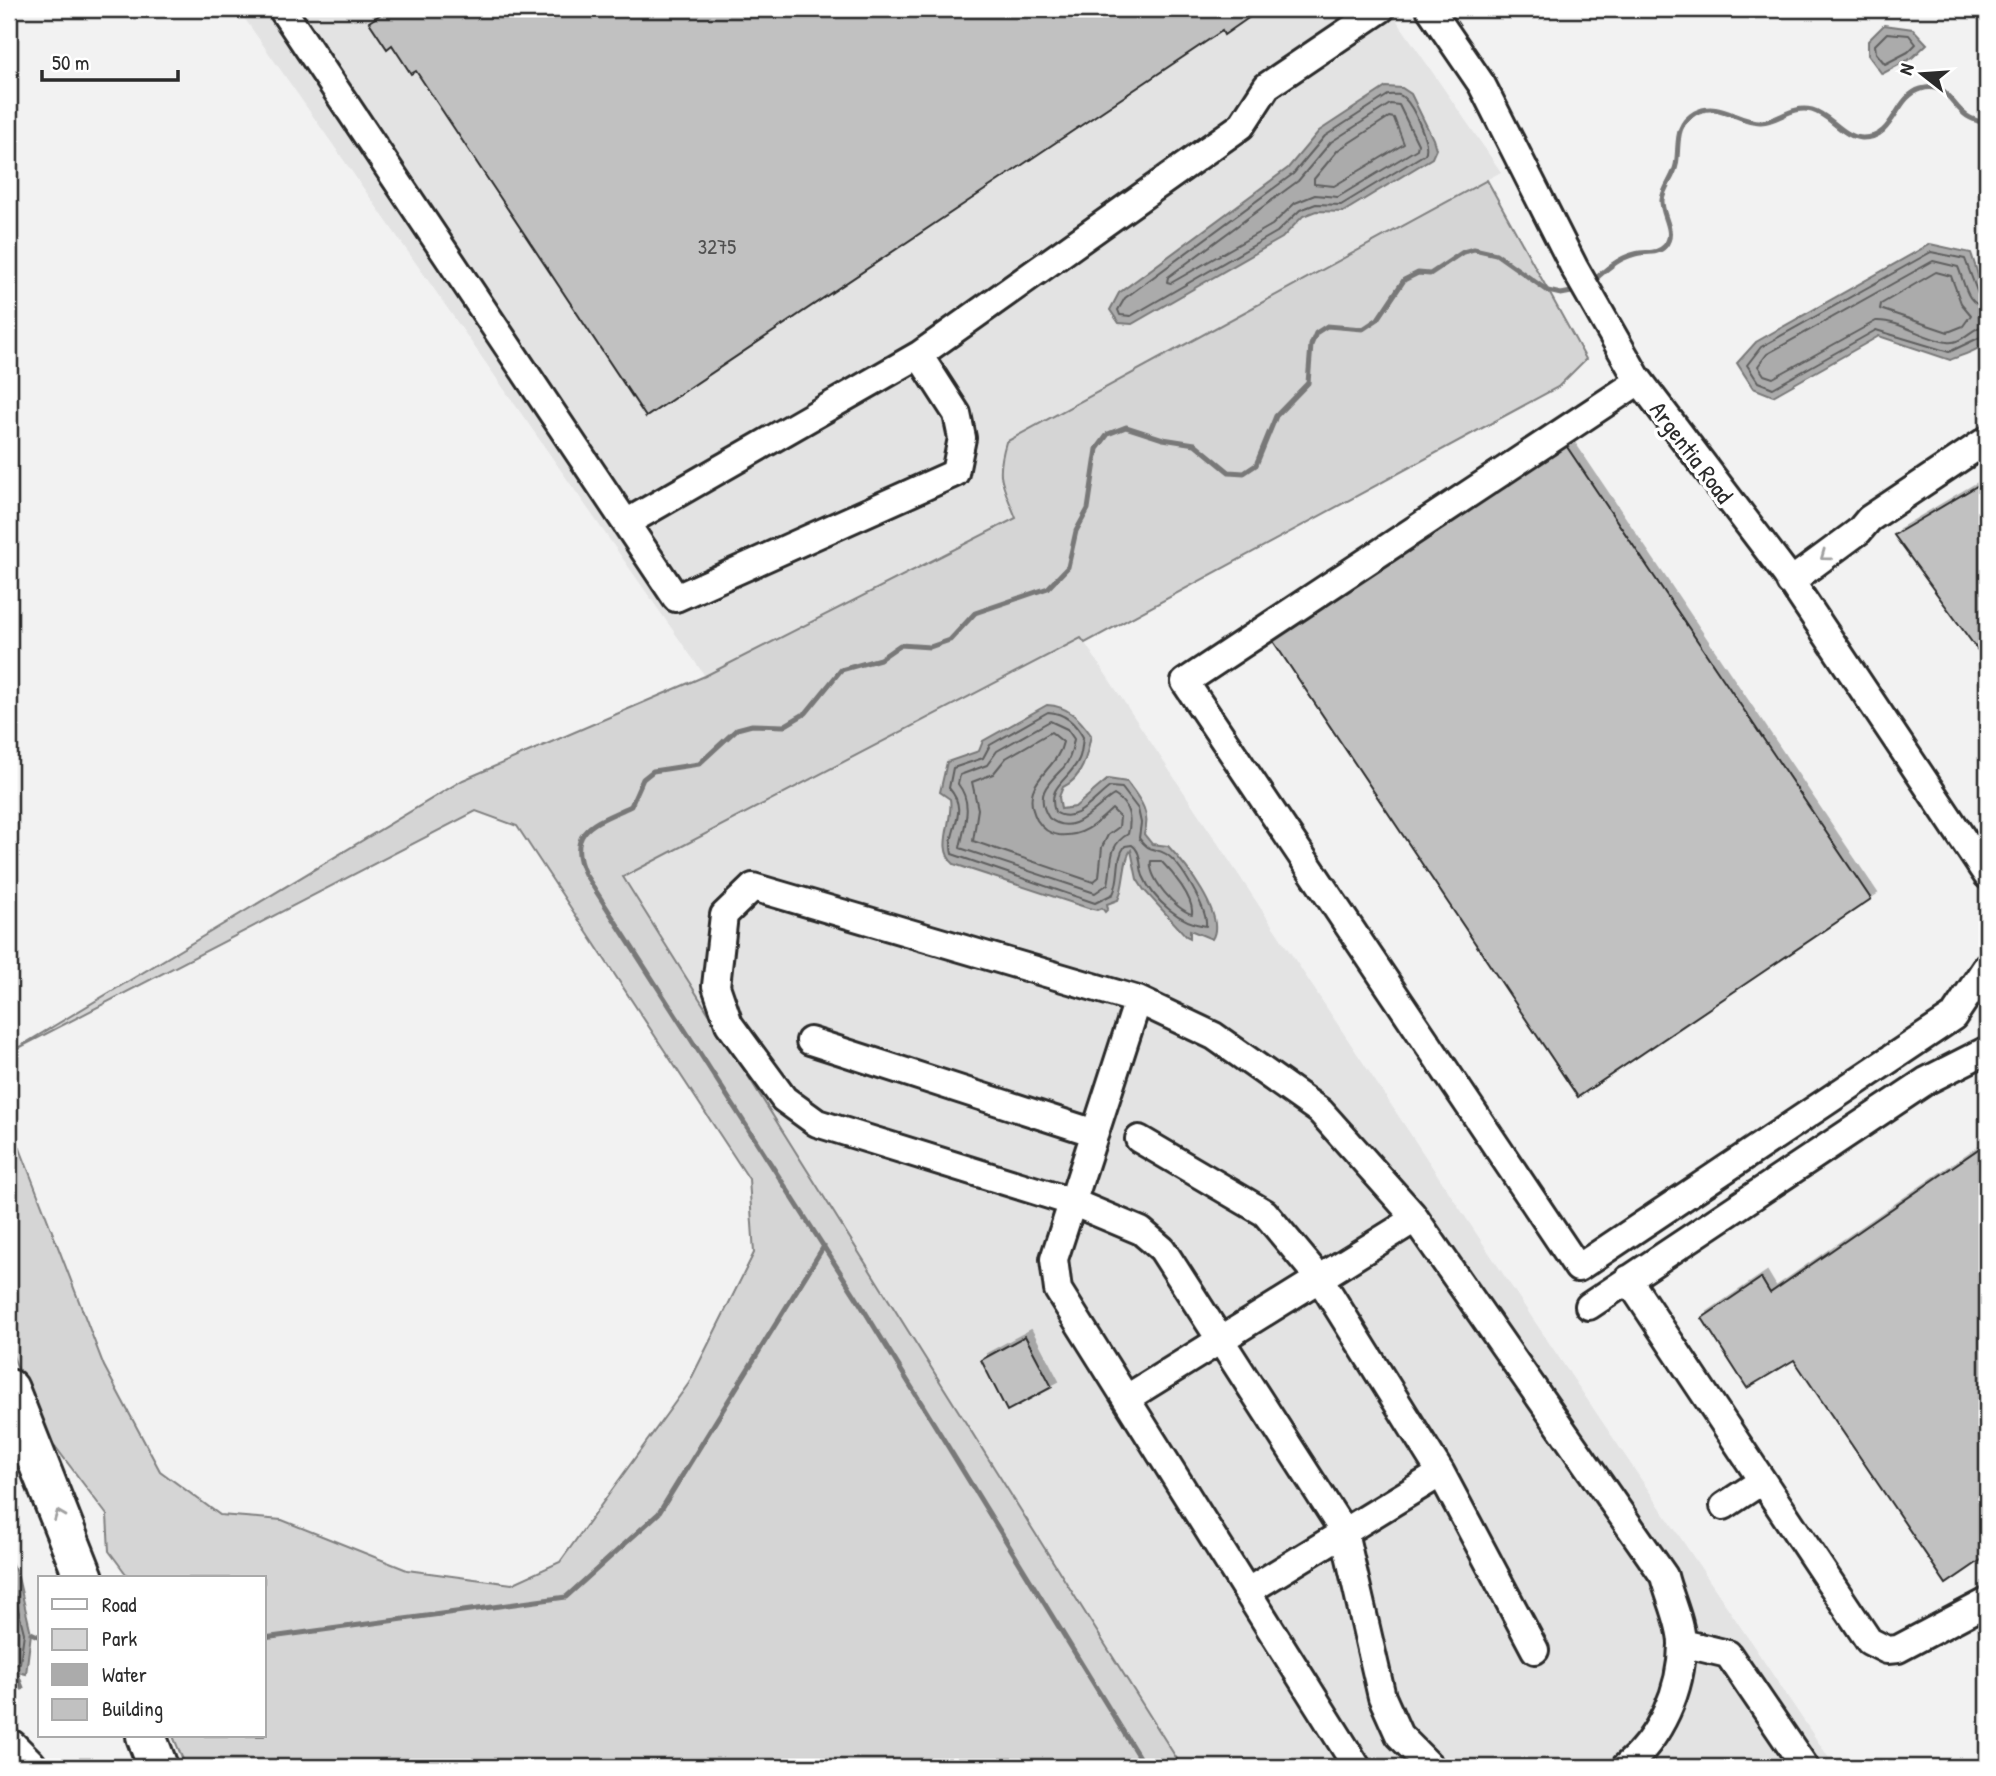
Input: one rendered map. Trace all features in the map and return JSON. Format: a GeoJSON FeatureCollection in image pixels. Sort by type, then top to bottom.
{"type":"FeatureCollection","features":[{"type":"Feature","properties":{"kind":"highway"},"geometry":{"type":"LineString","coordinates":[[9,1389],[83,1576]]}},
{"type":"Feature","properties":{"kind":"highway"},"geometry":{"type":"LineString","coordinates":[[147,1738],[158,1767]]}},
{"type":"Feature","properties":{"kind":"highway"},"geometry":{"type":"LineString","coordinates":[[9,1749],[27,1767]]}},
{"type":"Feature","properties":{"kind":"street"},"geometry":{"type":"LineString","coordinates":[[282,9],[677,598],[955,473],[962,438],[957,414],[919,355]]}},
{"type":"Feature","properties":{"kind":"street"},"geometry":{"type":"LineString","coordinates":[[626,523],[919,355],[1241,126],[1267,86],[1381,9]]}},
{"type":"Feature","properties":{"kind":"street","name":"Argentia Road"},"geometry":{"type":"LineString","coordinates":[[1430,9],[1482,85],[1575,269],[1639,381],[1790,582],[1987,875]]}},
{"type":"Feature","properties":{"kind":"street"},"geometry":{"type":"LineString","coordinates":[[1639,381],[1185,682],[1578,1268],[1953,1017],[1987,966]]}},
{"type":"Feature","properties":{"kind":"street"},"geometry":{"type":"LineString","coordinates":[[1790,582],[1859,531],[1869,519],[1987,440]]}},
{"type":"Feature","properties":{"kind":"street"},"geometry":{"type":"LineString","coordinates":[[1432,1767],[1399,1735],[1382,1697],[1344,1532],[1162,1249],[1142,1231],[1072,1202],[817,1123],[784,1099],[729,1024],[716,986],[724,915],[753,887],[1138,1000],[1214,1036],[1320,1111],[1415,1219],[1664,1576],[1682,1643],[1671,1705],[1643,1752],[1625,1767]]}},
{"type":"Feature","properties":{"kind":"street"},"geometry":{"type":"LineString","coordinates":[[1138,1000],[1054,1259],[1058,1290],[1357,1767]]}},
{"type":"Feature","properties":{"kind":"street"},"geometry":{"type":"LineString","coordinates":[[810,1041],[1095,1133]]}},
{"type":"Feature","properties":{"kind":"street"},"geometry":{"type":"LineString","coordinates":[[1589,1306],[1926,1081],[1987,1050]]}},
{"type":"Feature","properties":{"kind":"street"},"geometry":{"type":"LineString","coordinates":[[1139,1139],[1265,1213],[1320,1279],[1441,1473],[1535,1650]]}},
{"type":"Feature","properties":{"kind":"street"},"geometry":{"type":"LineString","coordinates":[[1127,1398],[1415,1219]]}},
{"type":"Feature","properties":{"kind":"street"},"geometry":{"type":"LineString","coordinates":[[1628,1279],[1869,1641],[1888,1650],[1898,1649],[1987,1602]]}},
{"type":"Feature","properties":{"kind":"street"},"geometry":{"type":"LineString","coordinates":[[1248,1591],[1441,1473]]}},
{"type":"Feature","properties":{"kind":"street"},"geometry":{"type":"LineString","coordinates":[[1724,1506],[1762,1481]]}},
{"type":"Feature","properties":{"kind":"street"},"geometry":{"type":"LineString","coordinates":[[1682,1643],[1728,1654],[1805,1767]]}},
{"type":"Feature","properties":{"kind":"shaded area"},"geometry":{"type":"Polygon","coordinates":[[[238,9],[1389,9],[1501,172],[1007,441],[1000,484],[1016,518],[705,676],[238,9]]]}},
{"type":"Feature","properties":{"kind":"shaded area"},"geometry":{"type":"Polygon","coordinates":[[[1081,637],[1533,1319],[1835,1767],[1182,1767],[623,877],[1081,637]]]}},
{"type":"Feature","properties":{"kind":"green space"},"geometry":{"type":"Polygon","coordinates":[[[1487,180],[1586,359],[1558,387],[1085,643],[1081,638],[623,877],[1182,1767],[186,1767],[174,1738],[266,1738],[266,1576],[128,1576],[109,1551],[107,1515],[42,1429],[9,1346],[9,1120],[104,1366],[160,1471],[220,1515],[282,1520],[407,1570],[512,1584],[560,1562],[689,1383],[754,1253],[749,1179],[517,826],[476,811],[9,1053],[463,780],[705,676],[1016,518],[1002,482],[1001,465],[1006,442],[1487,180]]]}},
{"type":"Feature","properties":{"kind":"water"},"geometry":{"type":"Polygon","coordinates":[[[1884,25],[1913,29],[1927,44],[1912,58],[1882,74],[1868,55],[1868,41],[1884,25]]]}},
{"type":"Feature","properties":{"kind":"water"},"geometry":{"type":"Polygon","coordinates":[[[1386,87],[1402,88],[1411,94],[1433,139],[1436,149],[1432,158],[1343,212],[1316,211],[1303,216],[1282,238],[1132,324],[1119,323],[1110,310],[1119,293],[1288,168],[1319,131],[1386,87]]]}},
{"type":"Feature","properties":{"kind":"water"},"geometry":{"type":"Polygon","coordinates":[[[1930,244],[1971,253],[1986,315],[1984,339],[1980,347],[1950,360],[1879,336],[1773,396],[1753,388],[1737,363],[1756,342],[1930,244]]]}},
{"type":"Feature","properties":{"kind":"water"},"geometry":{"type":"Polygon","coordinates":[[[1047,705],[1072,714],[1091,735],[1080,772],[1063,787],[1059,797],[1061,809],[1075,807],[1108,779],[1127,782],[1140,800],[1145,813],[1144,834],[1152,844],[1168,846],[1202,890],[1214,917],[1212,939],[1190,930],[1190,938],[1186,936],[1144,890],[1137,879],[1131,850],[1118,900],[1107,904],[1108,909],[1105,912],[1102,908],[1088,908],[954,864],[949,858],[945,842],[950,799],[940,792],[947,762],[979,751],[983,741],[1047,705]]]}},
{"type":"Feature","properties":{"kind":"water"},"geometry":{"type":"Polygon","coordinates":[[[9,1558],[18,1577],[31,1633],[26,1674],[9,1670],[9,1558]]]}},
{"type":"Feature","properties":{"kind":"building"},"geometry":{"type":"Polygon","coordinates":[[[389,9],[1270,9],[1260,16],[1257,12],[1224,35],[1222,31],[646,417],[416,71],[411,74],[392,45],[387,49],[369,22],[389,9]]]}},
{"type":"Feature","properties":{"kind":"building"},"geometry":{"type":"Polygon","coordinates":[[[1563,441],[1871,899],[1578,1097],[1271,638],[1563,441]]]}},
{"type":"Feature","properties":{"kind":"building"},"geometry":{"type":"Polygon","coordinates":[[[1987,480],[1987,663],[1894,535],[1987,480]]]}},
{"type":"Feature","properties":{"kind":"building"},"geometry":{"type":"Polygon","coordinates":[[[1987,1143],[1987,1556],[1946,1584],[1794,1360],[1747,1388],[1702,1318],[1761,1278],[1770,1293],[1987,1143]]]}},
{"type":"Feature","properties":{"kind":"building"},"geometry":{"type":"Polygon","coordinates":[[[1025,1336],[1052,1387],[1007,1411],[981,1360],[1025,1336]]]}},
{"type":"Feature","properties":{"kind":"waterway"},"geometry":{"type":"LineString","coordinates":[[1591,283],[1623,259],[1635,254],[1655,252],[1665,246],[1669,229],[1662,200],[1675,169],[1680,130],[1695,113],[1720,110],[1761,122],[1805,109],[1825,116],[1855,137],[1873,137],[1888,125],[1912,93],[1929,87],[1942,91],[1967,116],[1987,124]]}},
{"type":"Feature","properties":{"kind":"waterway"},"geometry":{"type":"LineString","coordinates":[[1145,1767],[856,1297],[585,874],[579,847],[588,829],[631,806],[643,779],[653,771],[699,764],[737,729],[752,725],[784,726],[806,713],[841,670],[880,659],[900,645],[930,647],[950,640],[975,613],[1048,588],[1068,567],[1076,531],[1088,509],[1097,449],[1108,434],[1126,427],[1163,439],[1195,444],[1229,472],[1244,473],[1256,465],[1276,416],[1308,383],[1311,345],[1316,333],[1327,326],[1363,329],[1378,319],[1404,280],[1418,273],[1430,274],[1463,252],[1474,249],[1496,254],[1548,291],[1561,294],[1577,291]]}},
{"type":"Feature","properties":{"kind":"waterway"},"geometry":{"type":"LineString","coordinates":[[266,1638],[566,1597],[659,1513],[824,1246]]}},
{"type":"Feature","properties":{"kind":"waterway"},"geometry":{"type":"LineString","coordinates":[[31,1633],[38,1636]]}},
{"type":"Feature","properties":{"kind":"waterway"},"geometry":{"type":"LineString","coordinates":[[16,1672],[22,1688]]}}]}
